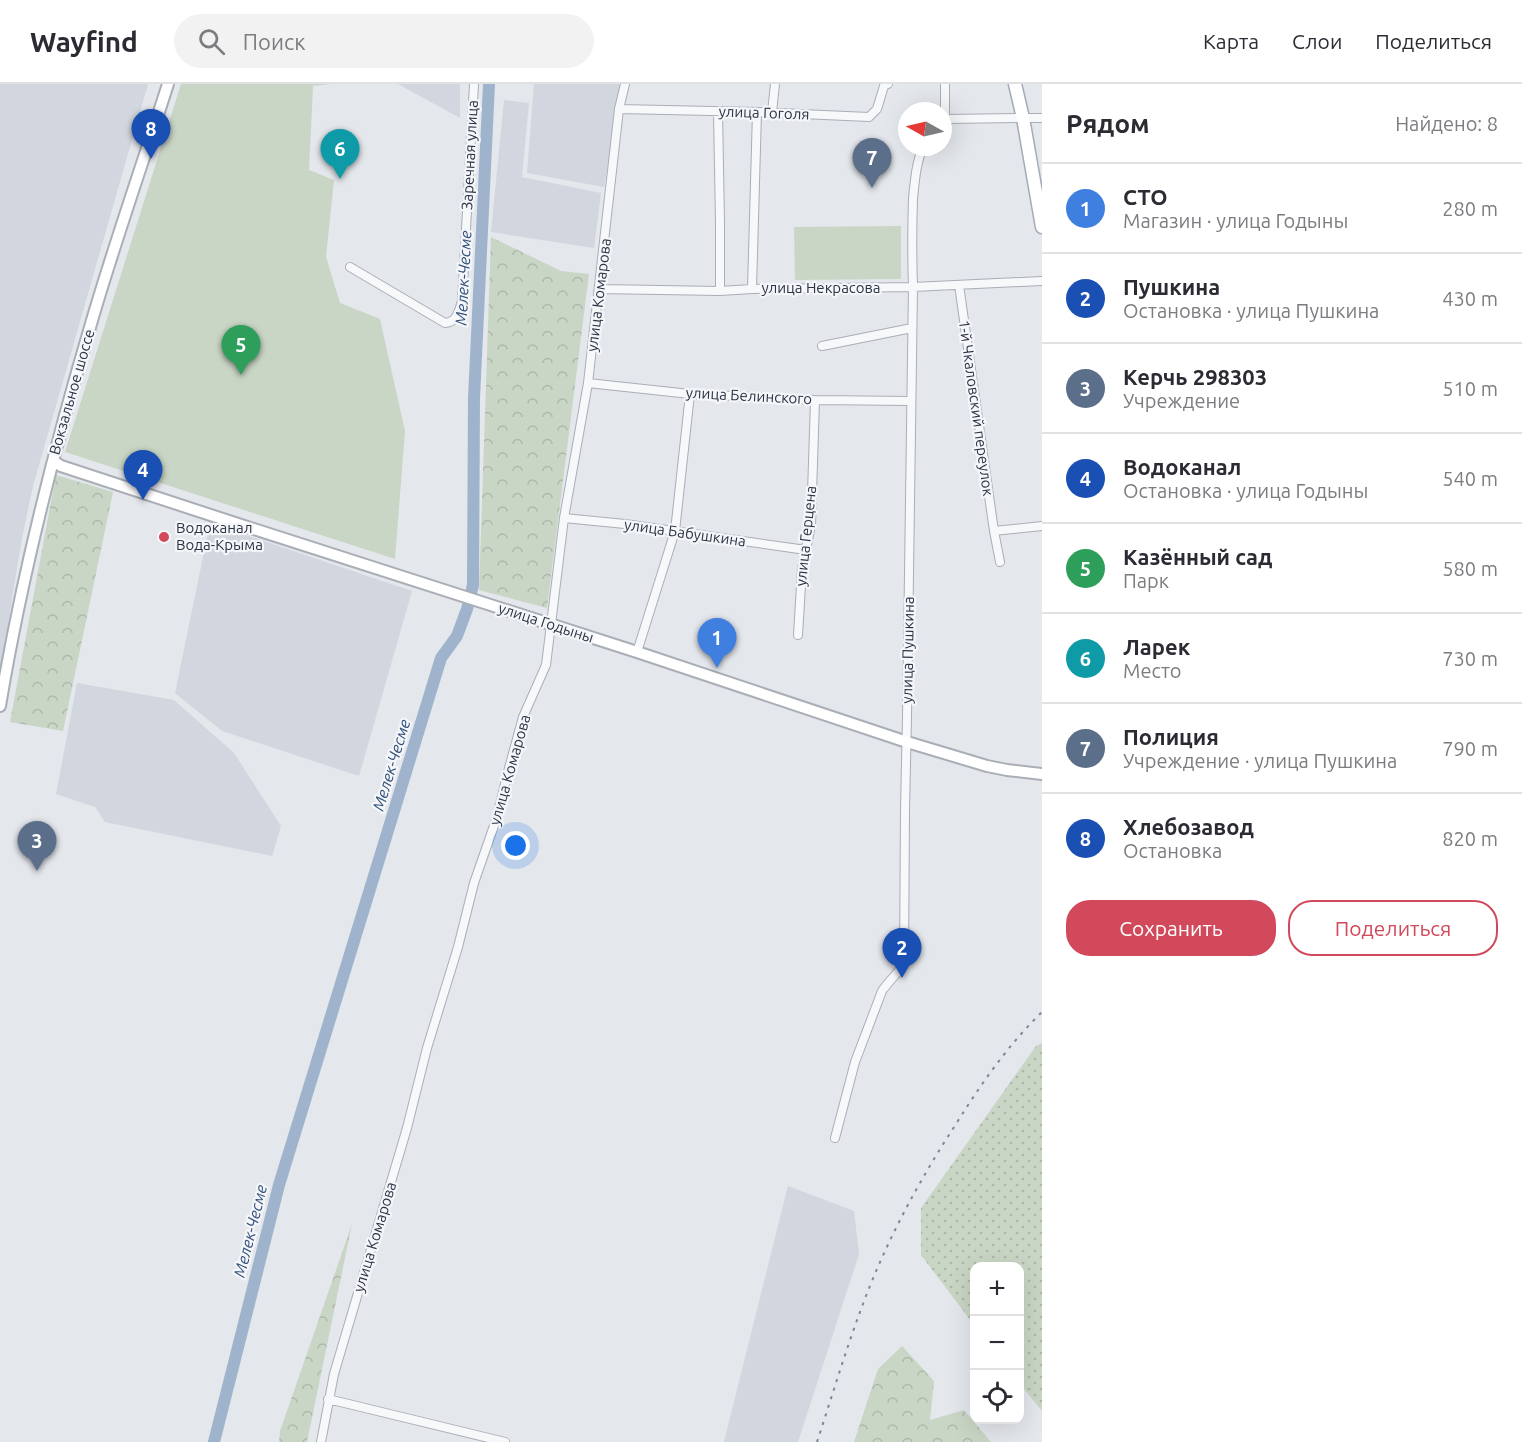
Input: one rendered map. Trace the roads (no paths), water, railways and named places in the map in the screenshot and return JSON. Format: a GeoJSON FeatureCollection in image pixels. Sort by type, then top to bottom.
{"type":"FeatureCollection","features":[{"type":"Feature","properties":{"kind":"main road","name":"Вокзальное шоссе"},"geometry":{"type":"LineString","coordinates":[[0,706],[9,650],[44,494],[93,316],[168,84]]}},
{"type":"Feature","properties":{"kind":"main road"},"geometry":{"type":"LineString","coordinates":[[1017,84],[1042,205]]}},
{"type":"Feature","properties":{"kind":"main road"},"geometry":{"type":"LineString","coordinates":[[1025,118],[1042,227]]}},
{"type":"Feature","properties":{"kind":"main road","name":"улица Годыны"},"geometry":{"type":"LineString","coordinates":[[53,461],[61,466],[637,652],[907,742],[987,766],[1042,774]]}},
{"type":"Feature","properties":{"kind":"street","name":"Заречная улица"},"geometry":{"type":"LineString","coordinates":[[350,267],[445,323],[454,320],[462,301],[474,84]]}},
{"type":"Feature","properties":{"kind":"street","name":"улица Комарова"},"geometry":{"type":"LineString","coordinates":[[321,1442],[328,1399],[344,1340],[407,1128],[427,1048],[458,947],[474,883],[497,817],[524,717],[546,665],[564,518],[588,383],[620,109],[625,84]]}},
{"type":"Feature","properties":{"kind":"street"},"geometry":{"type":"LineString","coordinates":[[772,112],[775,84]]}},
{"type":"Feature","properties":{"kind":"street","name":"улица Гоголя"},"geometry":{"type":"LineString","coordinates":[[620,109],[772,112],[869,117],[877,109],[884,86],[888,84]]}},
{"type":"Feature","properties":{"kind":"street"},"geometry":{"type":"LineString","coordinates":[[944,102],[945,84]]}},
{"type":"Feature","properties":{"kind":"street"},"geometry":{"type":"LineString","coordinates":[[718,112],[720,291]]}},
{"type":"Feature","properties":{"kind":"street"},"geometry":{"type":"LineString","coordinates":[[752,289],[757,112]]}},
{"type":"Feature","properties":{"kind":"street"},"geometry":{"type":"LineString","coordinates":[[952,120],[1042,118]]}},
{"type":"Feature","properties":{"kind":"street","name":"улица Пушкина"},"geometry":{"type":"LineString","coordinates":[[835,1138],[855,1062],[882,990],[904,964],[912,227],[915,174],[919,156]]}},
{"type":"Feature","properties":{"kind":"street","name":"улица Некрасова"},"geometry":{"type":"LineString","coordinates":[[600,288],[720,291],[913,287],[1042,281]]}},
{"type":"Feature","properties":{"kind":"street","name":"1-й Чкаловский переулок"},"geometry":{"type":"LineString","coordinates":[[959,285],[1000,562]]}},
{"type":"Feature","properties":{"kind":"street"},"geometry":{"type":"LineString","coordinates":[[822,346],[912,328]]}},
{"type":"Feature","properties":{"kind":"street","name":"улица Белинского"},"geometry":{"type":"LineString","coordinates":[[588,383],[690,394],[815,400],[911,401]]}},
{"type":"Feature","properties":{"kind":"street"},"geometry":{"type":"LineString","coordinates":[[637,652],[675,531],[690,394]]}},
{"type":"Feature","properties":{"kind":"street","name":"улица Герцена"},"geometry":{"type":"LineString","coordinates":[[798,635],[802,569],[811,525],[815,400]]}},
{"type":"Feature","properties":{"kind":"street","name":"улица Бабушкина"},"geometry":{"type":"LineString","coordinates":[[564,518],[625,524],[806,550]]}},
{"type":"Feature","properties":{"kind":"street"},"geometry":{"type":"LineString","coordinates":[[994,531],[1042,526]]}},
{"type":"Feature","properties":{"kind":"street"},"geometry":{"type":"LineString","coordinates":[[328,1399],[505,1442]]}},
{"type":"Feature","properties":{"kind":"waterway","name":"Мелек-Чесме"},"geometry":{"type":"LineString","coordinates":[[214,1442],[279,1185],[441,658],[457,636],[473,585],[474,398],[489,84]]}},
{"type":"Feature","properties":{"kind":"railway"},"geometry":{"type":"LineString","coordinates":[[817,1442],[860,1312],[885,1250],[904,1213],[965,1109],[1006,1051],[1042,1012]]}},
{"type":"Feature","properties":{"kind":"place","name":"Хлебозавод"},"geometry":{"type":"Point","coordinates":[151,159]}},
{"type":"Feature","properties":{"kind":"place","name":"Ларек"},"geometry":{"type":"Point","coordinates":[340,179]}},
{"type":"Feature","properties":{"kind":"place","name":"Полиция"},"geometry":{"type":"Point","coordinates":[872,188]}},
{"type":"Feature","properties":{"kind":"place","name":"Казённый сад"},"geometry":{"type":"Point","coordinates":[241,375]}},
{"type":"Feature","properties":{"kind":"place","name":"Водоканал"},"geometry":{"type":"Point","coordinates":[143,500]}},
{"type":"Feature","properties":{"kind":"place","name":"Водоканал Вода-Крыма"},"geometry":{"type":"Point","coordinates":[164,537]}},
{"type":"Feature","properties":{"kind":"place","name":"СТО"},"geometry":{"type":"Point","coordinates":[717,668]}},
{"type":"Feature","properties":{"kind":"place","name":"Керчь 298303"},"geometry":{"type":"Point","coordinates":[37,871]}},
{"type":"Feature","properties":{"kind":"place","name":"Пушкина"},"geometry":{"type":"Point","coordinates":[902,978]}}]}
